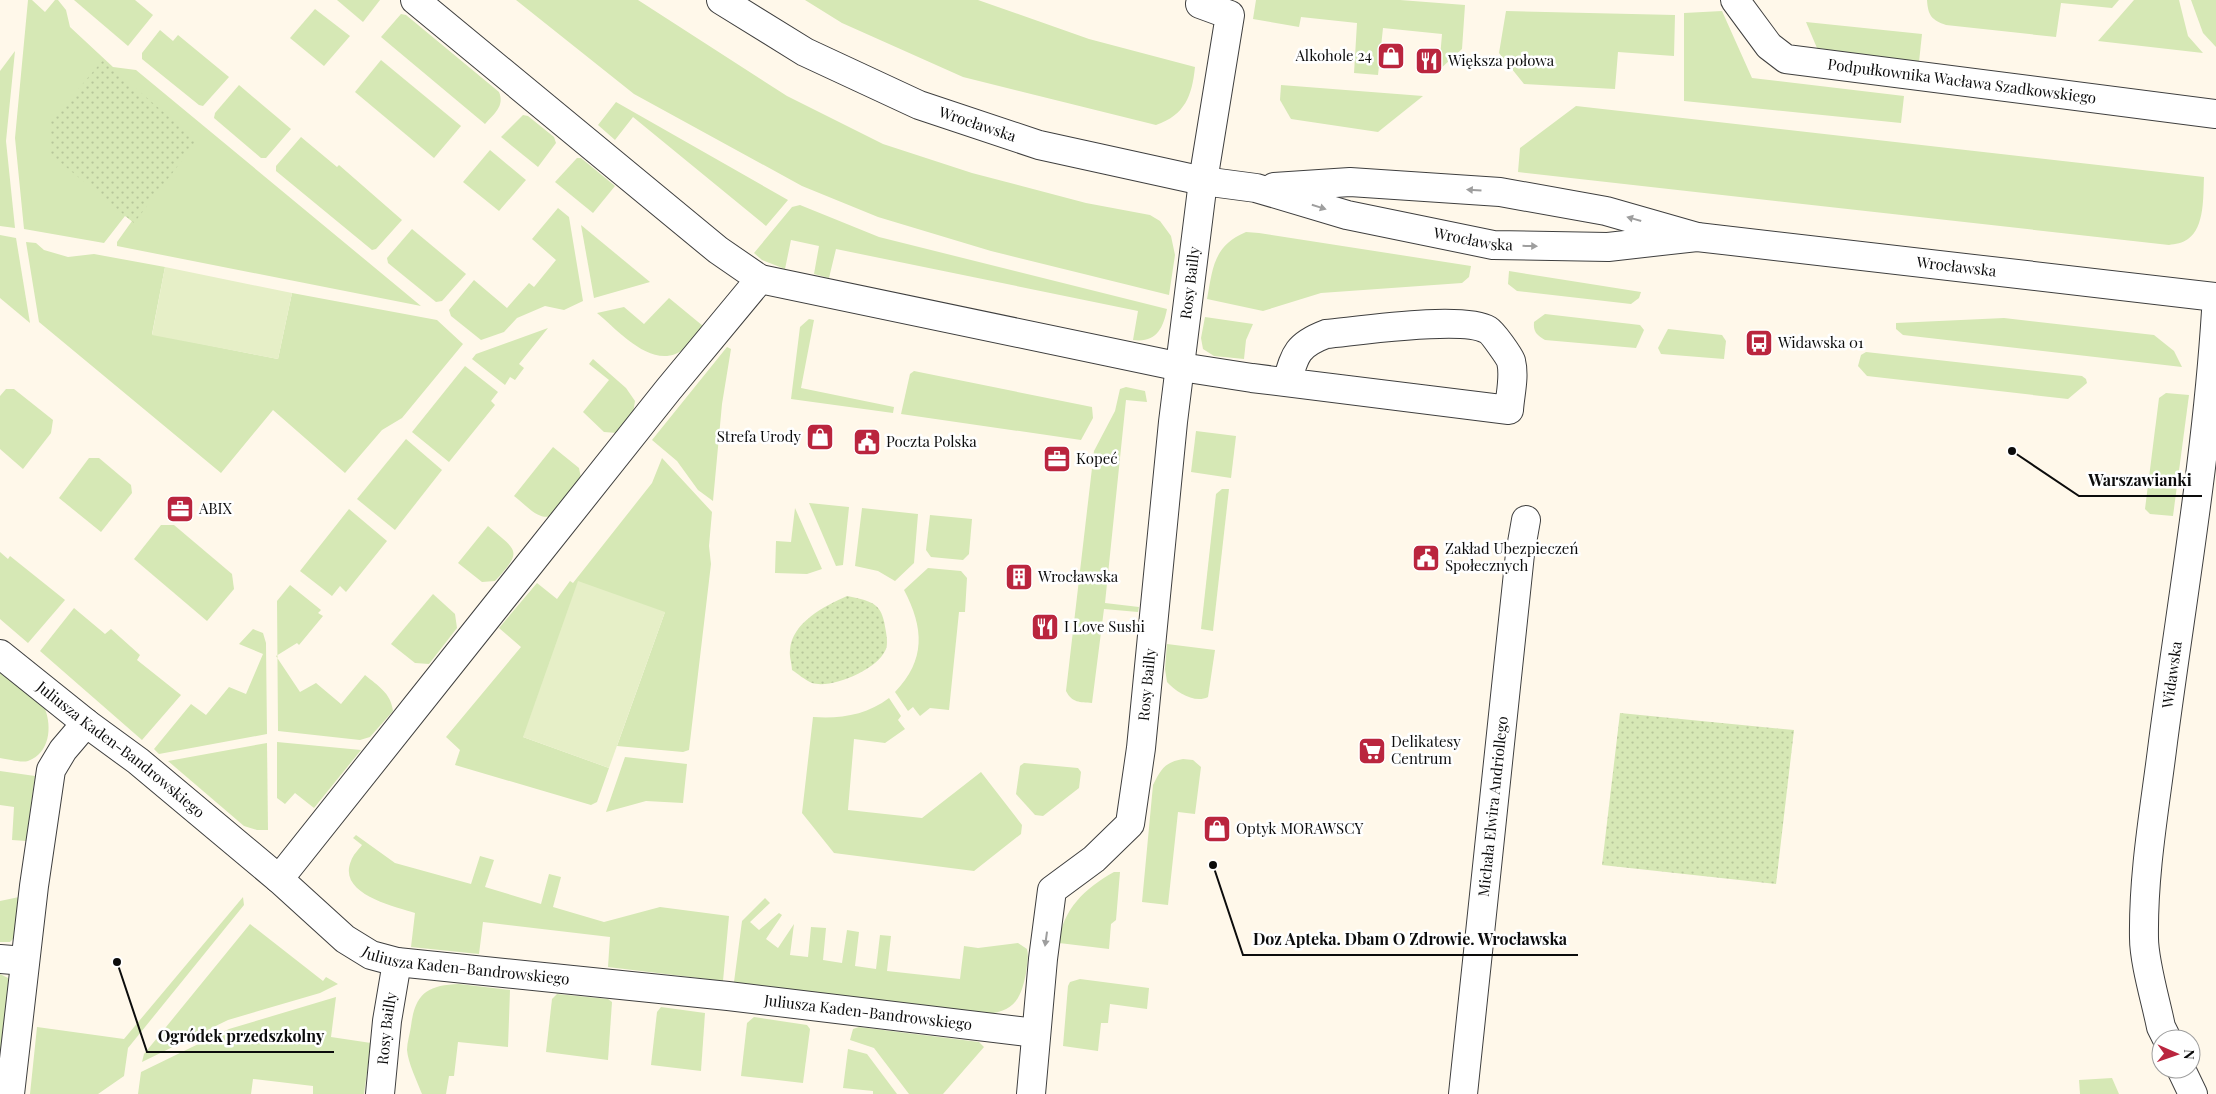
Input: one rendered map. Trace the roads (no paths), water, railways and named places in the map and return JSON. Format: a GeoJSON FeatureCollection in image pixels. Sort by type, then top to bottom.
{"type":"FeatureCollection","features":[{"type":"Feature","properties":{"kind":"street"},"geometry":{"type":"LineString","coordinates":[[416,0],[718,250],[760,279],[1181,367],[1287,382],[1508,410],[1513,374],[1510,359],[1489,331],[1464,324],[1432,325],[1326,334],[1313,339],[1302,345],[1295,355],[1287,382]]}},
{"type":"Feature","properties":{"kind":"street","name":"Wrocławska"},"geometry":{"type":"LineString","coordinates":[[721,0],[805,52],[919,105],[1039,145],[1203,181],[1256,188],[1347,216],[1493,245],[1608,247],[1698,237]]}},
{"type":"Feature","properties":{"kind":"street","name":"Podpułkownika Wacława Szadkowskiego"},"geometry":{"type":"LineString","coordinates":[[1735,0],[1769,46],[1786,60],[2216,114]]}},
{"type":"Feature","properties":{"kind":"street","name":"Rosy Bailly"},"geometry":{"type":"LineString","coordinates":[[1031,1094],[1052,890],[1094,859],[1130,824],[1141,748],[1169,460],[1203,181],[1230,15],[1200,4]]}},
{"type":"Feature","properties":{"kind":"street","name":"Wrocławska"},"geometry":{"type":"LineString","coordinates":[[1256,188],[1350,182],[1500,192],[1606,211],[1698,237],[2216,297]]}},
{"type":"Feature","properties":{"kind":"street"},"geometry":{"type":"LineString","coordinates":[[279,879],[668,390],[760,279]]}},
{"type":"Feature","properties":{"kind":"street","name":"Widawska"},"geometry":{"type":"LineString","coordinates":[[2162,1029],[2144,940],[2148,860],[2171,686],[2205,535],[2216,311]]}},
{"type":"Feature","properties":{"kind":"street","name":"Michała Elwira Andriollego"},"geometry":{"type":"LineString","coordinates":[[1463,1094],[1520,554],[1526,520]]}},
{"type":"Feature","properties":{"kind":"street","name":"Juliusza Kaden-Bandrowskiego"},"geometry":{"type":"LineString","coordinates":[[0,654],[86,723],[138,761],[279,879],[345,939],[371,955],[397,962],[728,996],[1036,1033]]}},
{"type":"Feature","properties":{"kind":"street"},"geometry":{"type":"LineString","coordinates":[[10,1094],[13,960],[51,770],[64,750],[86,723]]}},
{"type":"Feature","properties":{"kind":"street","name":"Rosy Bailly"},"geometry":{"type":"LineString","coordinates":[[380,1094],[387,1021],[397,962]]}},
{"type":"Feature","properties":{"kind":"street"},"geometry":{"type":"LineString","coordinates":[[2186,1079],[2193,1094]]}},
{"type":"Feature","properties":{"kind":"place","name":"Alkohole 24"},"geometry":{"type":"Point","coordinates":[1391,56]}},
{"type":"Feature","properties":{"kind":"place","name":"Większa połowa"},"geometry":{"type":"Point","coordinates":[1429,61]}},
{"type":"Feature","properties":{"kind":"place","name":"Widawska 01"},"geometry":{"type":"Point","coordinates":[1759,343]}},
{"type":"Feature","properties":{"kind":"place","name":"Strefa Urody"},"geometry":{"type":"Point","coordinates":[820,437]}},
{"type":"Feature","properties":{"kind":"place","name":"Poczta Polska"},"geometry":{"type":"Point","coordinates":[867,442]}},
{"type":"Feature","properties":{"kind":"place","name":"Warszawianki"},"geometry":{"type":"Point","coordinates":[2012,451]}},
{"type":"Feature","properties":{"kind":"place","name":"Kopeć"},"geometry":{"type":"Point","coordinates":[1057,459]}},
{"type":"Feature","properties":{"kind":"place","name":"ABIX"},"geometry":{"type":"Point","coordinates":[180,509]}},
{"type":"Feature","properties":{"kind":"place","name":"Zakład Ubezpieczeń Społecznych"},"geometry":{"type":"Point","coordinates":[1426,558]}},
{"type":"Feature","properties":{"kind":"place","name":"Wrocławska"},"geometry":{"type":"Point","coordinates":[1019,577]}},
{"type":"Feature","properties":{"kind":"place","name":"I Love Sushi"},"geometry":{"type":"Point","coordinates":[1045,627]}},
{"type":"Feature","properties":{"kind":"place","name":"Delikatesy Centrum"},"geometry":{"type":"Point","coordinates":[1372,751]}},
{"type":"Feature","properties":{"kind":"place","name":"Optyk MORAWSCY"},"geometry":{"type":"Point","coordinates":[1217,829]}},
{"type":"Feature","properties":{"kind":"place","name":"Doz Apteka. Dbam O Zdrowie. Wrocławska"},"geometry":{"type":"Point","coordinates":[1213,865]}},
{"type":"Feature","properties":{"kind":"place","name":"Ogródek przedszkolny"},"geometry":{"type":"Point","coordinates":[117,962]}}]}
